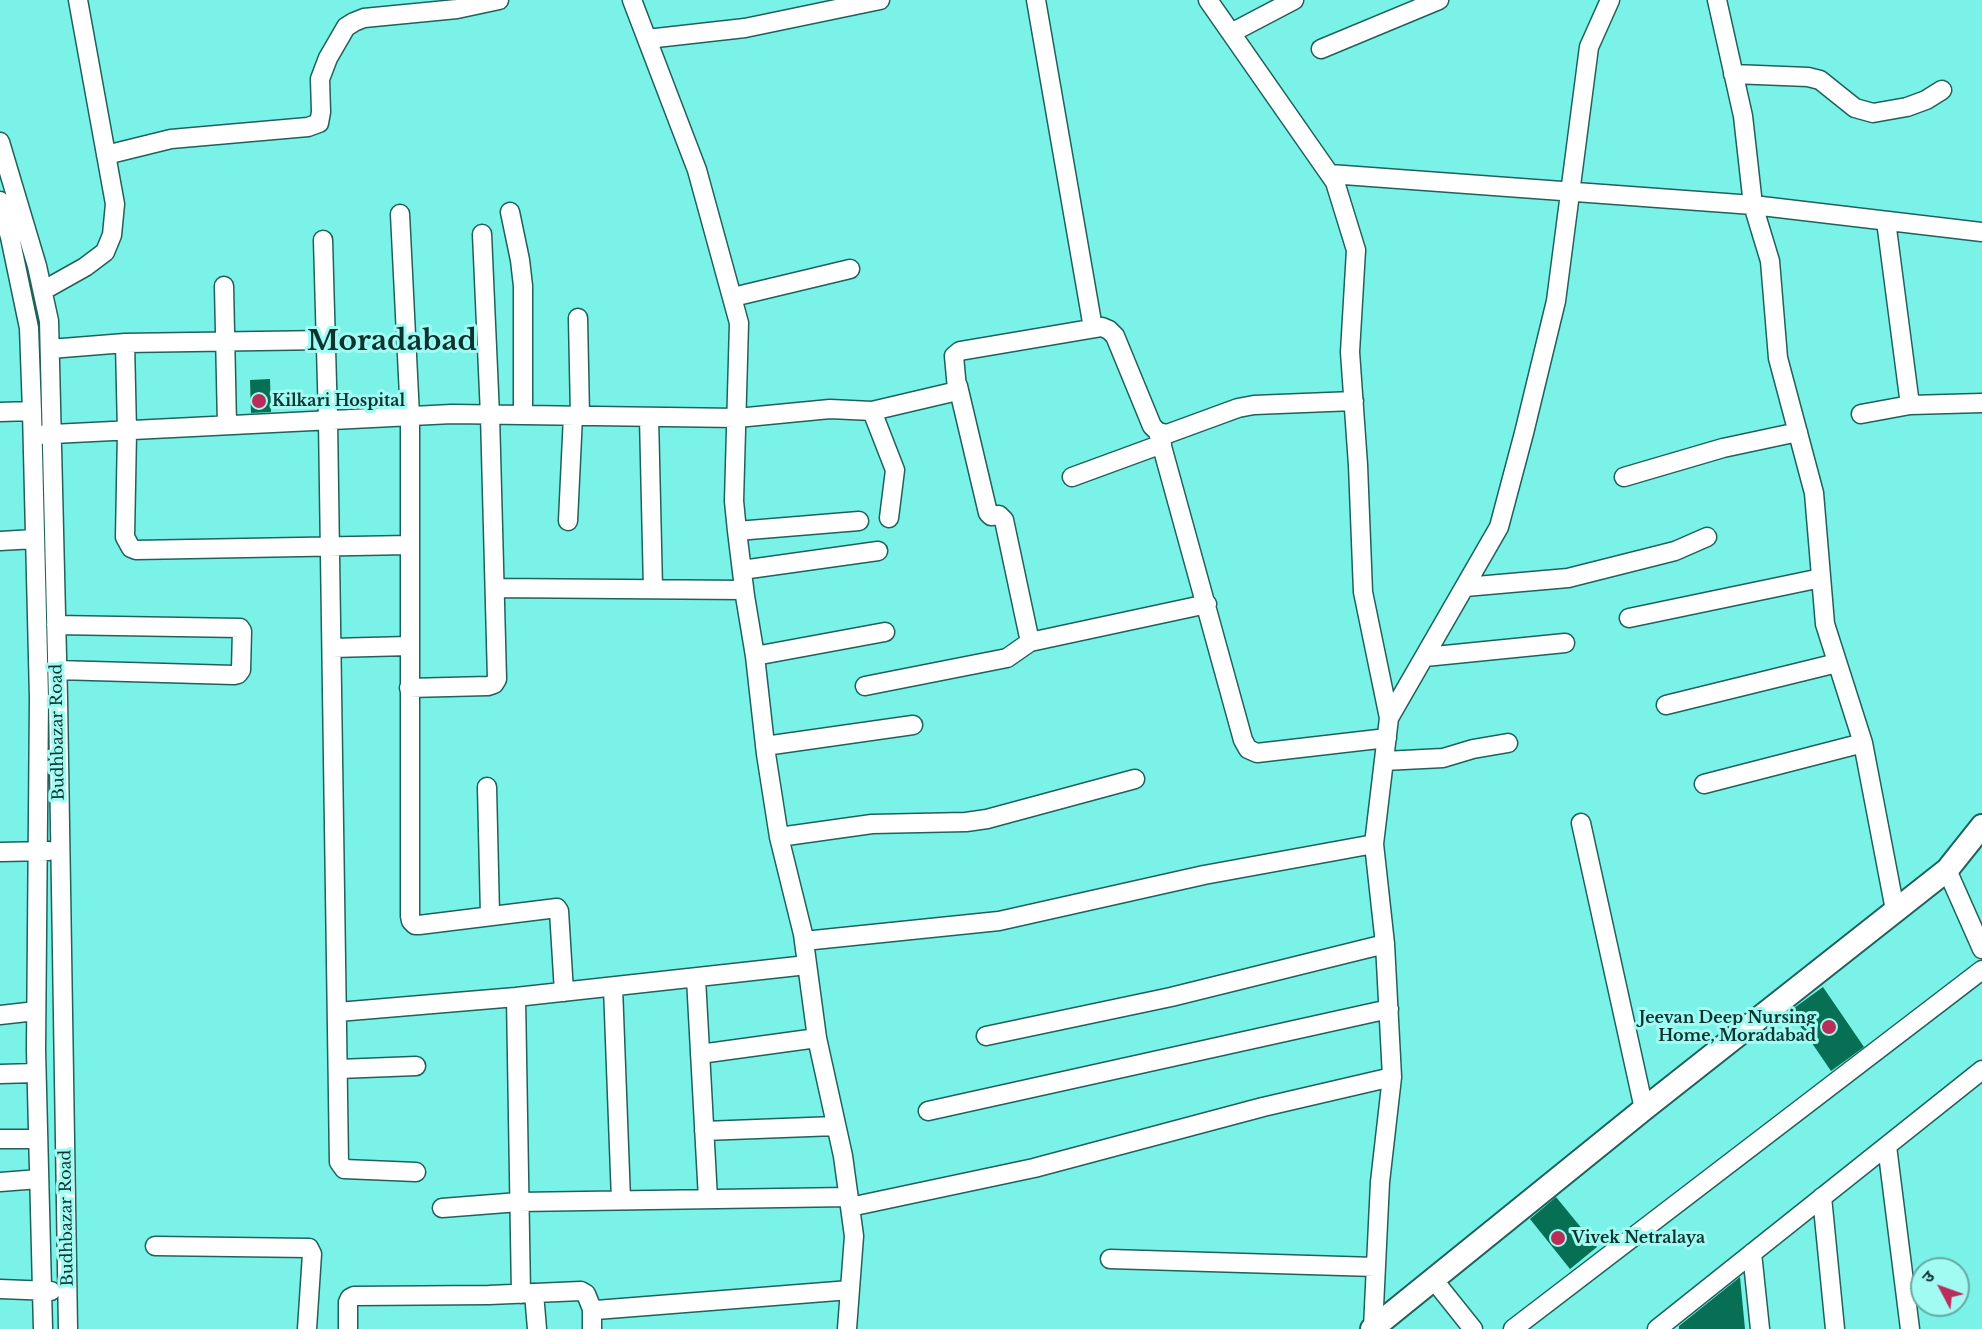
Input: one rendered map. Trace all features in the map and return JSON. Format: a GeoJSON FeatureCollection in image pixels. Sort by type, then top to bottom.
{"type":"FeatureCollection","features":[{"type":"Feature","properties":{"kind":"main road"},"geometry":{"type":"LineString","coordinates":[[1372,1329],[1644,1109],[1947,870],[1982,826]]}},
{"type":"Feature","properties":{"kind":"street"},"geometry":{"type":"LineString","coordinates":[[44,290],[86,267],[105,252],[112,235],[115,204],[78,0]]}},
{"type":"Feature","properties":{"kind":"street"},"geometry":{"type":"LineString","coordinates":[[106,155],[171,139],[308,127],[319,123],[320,79],[328,58],[346,27],[364,18],[457,9],[499,0]]}},
{"type":"Feature","properties":{"kind":"street"},"geometry":{"type":"LineString","coordinates":[[632,0],[697,170],[739,322],[734,501],[737,531],[779,837],[804,941],[817,1038],[836,1126],[854,1236],[847,1329]]}},
{"type":"Feature","properties":{"kind":"street"},"geometry":{"type":"LineString","coordinates":[[647,39],[745,28],[880,0]]}},
{"type":"Feature","properties":{"kind":"street"},"geometry":{"type":"LineString","coordinates":[[1035,0],[1094,328]]}},
{"type":"Feature","properties":{"kind":"street"},"geometry":{"type":"LineString","coordinates":[[1208,0],[1335,182],[1356,250],[1350,352],[1363,592],[1389,718],[1374,844],[1385,944],[1392,1077],[1380,1182],[1372,1329]]}},
{"type":"Feature","properties":{"kind":"street"},"geometry":{"type":"LineString","coordinates":[[1231,33],[1294,0]]}},
{"type":"Feature","properties":{"kind":"street"},"geometry":{"type":"LineString","coordinates":[[1321,50],[1439,0]]}},
{"type":"Feature","properties":{"kind":"street"},"geometry":{"type":"LineString","coordinates":[[1389,718],[1499,527],[1556,301],[1589,46],[1610,0]]}},
{"type":"Feature","properties":{"kind":"street"},"geometry":{"type":"LineString","coordinates":[[1717,0],[1743,116],[1752,205],[1770,261],[1778,358],[1814,493],[1825,624],[1863,743],[1895,910]]}},
{"type":"Feature","properties":{"kind":"street"},"geometry":{"type":"LineString","coordinates":[[1733,74],[1808,77],[1820,80],[1855,108],[1873,113],[1907,107],[1926,100],[1942,90]]}},
{"type":"Feature","properties":{"kind":"street","name":"Budhbazar Road"},"geometry":{"type":"LineString","coordinates":[[0,142],[44,290],[50,340],[68,1329]]}},
{"type":"Feature","properties":{"kind":"street"},"geometry":{"type":"LineString","coordinates":[[1330,174],[1752,205],[1982,232]]}},
{"type":"Feature","properties":{"kind":"street","name":"Budhbazar Road"},"geometry":{"type":"LineString","coordinates":[[0,201],[10,237],[29,334],[33,435],[39,698],[36,1073],[42,1329]]}},
{"type":"Feature","properties":{"kind":"street"},"geometry":{"type":"LineString","coordinates":[[510,212],[523,286],[523,415]]}},
{"type":"Feature","properties":{"kind":"street"},"geometry":{"type":"LineString","coordinates":[[400,214],[410,416],[411,921],[419,925],[557,908],[564,992]]}},
{"type":"Feature","properties":{"kind":"street"},"geometry":{"type":"LineString","coordinates":[[1886,221],[1910,405]]}},
{"type":"Feature","properties":{"kind":"street"},"geometry":{"type":"LineString","coordinates":[[409,688],[488,686],[494,684],[497,679],[490,415],[482,234]]}},
{"type":"Feature","properties":{"kind":"street"},"geometry":{"type":"LineString","coordinates":[[323,240],[340,1166],[344,1169],[416,1172]]}},
{"type":"Feature","properties":{"kind":"street"},"geometry":{"type":"LineString","coordinates":[[733,297],[850,269]]}},
{"type":"Feature","properties":{"kind":"street"},"geometry":{"type":"LineString","coordinates":[[224,286],[227,425]]}},
{"type":"Feature","properties":{"kind":"street"},"geometry":{"type":"LineString","coordinates":[[568,521],[576,416],[578,318]]}},
{"type":"Feature","properties":{"kind":"street"},"geometry":{"type":"LineString","coordinates":[[1030,642],[1004,520],[999,515],[991,516],[988,513],[958,386],[954,356],[960,351],[1102,327],[1115,336],[1152,426],[1160,438],[1243,740],[1248,749],[1257,753],[1387,738]]}},
{"type":"Feature","properties":{"kind":"street"},"geometry":{"type":"LineString","coordinates":[[29,334],[50,340],[125,343],[326,340]]}},
{"type":"Feature","properties":{"kind":"street"},"geometry":{"type":"LineString","coordinates":[[125,343],[127,432],[125,537],[131,548],[136,550],[409,545]]}},
{"type":"Feature","properties":{"kind":"street"},"geometry":{"type":"LineString","coordinates":[[33,435],[452,414],[736,418],[830,409],[872,411],[953,392],[958,386]]}},
{"type":"Feature","properties":{"kind":"street"},"geometry":{"type":"LineString","coordinates":[[1072,477],[1167,434],[1238,408],[1254,405],[1354,400]]}},
{"type":"Feature","properties":{"kind":"street"},"geometry":{"type":"LineString","coordinates":[[1860,414],[1910,405],[1982,403]]}},
{"type":"Feature","properties":{"kind":"street"},"geometry":{"type":"LineString","coordinates":[[0,412],[32,411]]}},
{"type":"Feature","properties":{"kind":"street"},"geometry":{"type":"LineString","coordinates":[[872,411],[895,470],[889,518]]}},
{"type":"Feature","properties":{"kind":"street"},"geometry":{"type":"LineString","coordinates":[[649,417],[653,590]]}},
{"type":"Feature","properties":{"kind":"street"},"geometry":{"type":"LineString","coordinates":[[1624,477],[1723,448],[1798,432]]}},
{"type":"Feature","properties":{"kind":"street"},"geometry":{"type":"LineString","coordinates":[[737,531],[859,521]]}},
{"type":"Feature","properties":{"kind":"street"},"geometry":{"type":"LineString","coordinates":[[0,542],[54,525]]}},
{"type":"Feature","properties":{"kind":"street"},"geometry":{"type":"LineString","coordinates":[[1465,587],[1568,578],[1675,551],[1707,537]]}},
{"type":"Feature","properties":{"kind":"street"},"geometry":{"type":"LineString","coordinates":[[742,570],[879,551]]}},
{"type":"Feature","properties":{"kind":"street"},"geometry":{"type":"LineString","coordinates":[[1629,618],[1821,578]]}},
{"type":"Feature","properties":{"kind":"street"},"geometry":{"type":"LineString","coordinates":[[495,588],[744,590]]}},
{"type":"Feature","properties":{"kind":"street"},"geometry":{"type":"LineString","coordinates":[[865,686],[1007,658],[1030,642],[1207,604]]}},
{"type":"Feature","properties":{"kind":"street"},"geometry":{"type":"LineString","coordinates":[[56,625],[240,628],[242,631],[241,670],[234,675],[57,669]]}},
{"type":"Feature","properties":{"kind":"street"},"geometry":{"type":"LineString","coordinates":[[755,656],[885,632]]}},
{"type":"Feature","properties":{"kind":"street"},"geometry":{"type":"LineString","coordinates":[[1425,657],[1565,643]]}},
{"type":"Feature","properties":{"kind":"street"},"geometry":{"type":"LineString","coordinates":[[332,648],[409,646]]}},
{"type":"Feature","properties":{"kind":"street"},"geometry":{"type":"LineString","coordinates":[[1666,705],[1837,663]]}},
{"type":"Feature","properties":{"kind":"street"},"geometry":{"type":"LineString","coordinates":[[765,746],[913,725]]}},
{"type":"Feature","properties":{"kind":"street"},"geometry":{"type":"LineString","coordinates":[[1384,761],[1443,758],[1473,749],[1508,743]]}},
{"type":"Feature","properties":{"kind":"street"},"geometry":{"type":"LineString","coordinates":[[1704,784],[1863,743]]}},
{"type":"Feature","properties":{"kind":"street"},"geometry":{"type":"LineString","coordinates":[[779,837],[873,824],[966,822],[987,819],[1135,779]]}},
{"type":"Feature","properties":{"kind":"street"},"geometry":{"type":"LineString","coordinates":[[487,787],[490,915]]}},
{"type":"Feature","properties":{"kind":"street"},"geometry":{"type":"LineString","coordinates":[[1581,823],[1644,1109]]}},
{"type":"Feature","properties":{"kind":"street"},"geometry":{"type":"LineString","coordinates":[[804,941],[999,921],[1204,875],[1374,844]]}},
{"type":"Feature","properties":{"kind":"street"},"geometry":{"type":"LineString","coordinates":[[0,852],[37,850],[60,852]]}},
{"type":"Feature","properties":{"kind":"street"},"geometry":{"type":"LineString","coordinates":[[1947,870],[1980,938]]}},
{"type":"Feature","properties":{"kind":"street"},"geometry":{"type":"LineString","coordinates":[[986,1036],[1171,997],[1385,944]]}},
{"type":"Feature","properties":{"kind":"street"},"geometry":{"type":"LineString","coordinates":[[338,1012],[516,997],[807,965]]}},
{"type":"Feature","properties":{"kind":"street"},"geometry":{"type":"LineString","coordinates":[[1513,1329],[1982,970]]}},
{"type":"Feature","properties":{"kind":"street"},"geometry":{"type":"LineString","coordinates":[[696,978],[708,1199]]}},
{"type":"Feature","properties":{"kind":"street"},"geometry":{"type":"LineString","coordinates":[[614,987],[621,1200]]}},
{"type":"Feature","properties":{"kind":"street"},"geometry":{"type":"LineString","coordinates":[[516,997],[519,1202],[528,1293],[537,1329]]}},
{"type":"Feature","properties":{"kind":"street"},"geometry":{"type":"LineString","coordinates":[[928,1111],[1389,1009]]}},
{"type":"Feature","properties":{"kind":"street"},"geometry":{"type":"LineString","coordinates":[[0,1015],[36,1018],[63,1025]]}},
{"type":"Feature","properties":{"kind":"street"},"geometry":{"type":"LineString","coordinates":[[700,1054],[817,1038]]}},
{"type":"Feature","properties":{"kind":"street"},"geometry":{"type":"LineString","coordinates":[[339,1069],[416,1066]]}},
{"type":"Feature","properties":{"kind":"street"},"geometry":{"type":"LineString","coordinates":[[1657,1329],[1982,1070]]}},
{"type":"Feature","properties":{"kind":"street"},"geometry":{"type":"LineString","coordinates":[[0,1074],[36,1073]]}},
{"type":"Feature","properties":{"kind":"street"},"geometry":{"type":"LineString","coordinates":[[442,1208],[519,1202],[621,1200],[849,1202],[1034,1168],[1263,1107],[1392,1077]]}},
{"type":"Feature","properties":{"kind":"street"},"geometry":{"type":"LineString","coordinates":[[704,1131],[836,1126]]}},
{"type":"Feature","properties":{"kind":"street"},"geometry":{"type":"LineString","coordinates":[[0,1139],[38,1139]]}},
{"type":"Feature","properties":{"kind":"street"},"geometry":{"type":"LineString","coordinates":[[1887,1146],[1910,1329]]}},
{"type":"Feature","properties":{"kind":"street"},"geometry":{"type":"LineString","coordinates":[[0,1182],[39,1179]]}},
{"type":"Feature","properties":{"kind":"street"},"geometry":{"type":"LineString","coordinates":[[1822,1197],[1835,1329]]}},
{"type":"Feature","properties":{"kind":"street"},"geometry":{"type":"LineString","coordinates":[[155,1246],[309,1248],[312,1254],[308,1329]]}},
{"type":"Feature","properties":{"kind":"street"},"geometry":{"type":"LineString","coordinates":[[1752,1253],[1760,1329]]}},
{"type":"Feature","properties":{"kind":"street"},"geometry":{"type":"LineString","coordinates":[[1110,1259],[1376,1267]]}},
{"type":"Feature","properties":{"kind":"street"},"geometry":{"type":"LineString","coordinates":[[1433,1279],[1473,1329]]}},
{"type":"Feature","properties":{"kind":"street"},"geometry":{"type":"LineString","coordinates":[[0,1289],[68,1292]]}},
{"type":"Feature","properties":{"kind":"street"},"geometry":{"type":"LineString","coordinates":[[592,1309],[850,1290]]}},
{"type":"Feature","properties":{"kind":"street"},"geometry":{"type":"LineString","coordinates":[[348,1329],[348,1302],[354,1296],[581,1291],[586,1294],[592,1309],[592,1329]]}},
{"type":"Feature","properties":{"kind":"building"},"geometry":{"type":"Polygon","coordinates":[[[270,379],[271,412],[251,413],[250,380],[270,379]]]}},
{"type":"Feature","properties":{"kind":"building"},"geometry":{"type":"Polygon","coordinates":[[[1823,987],[1864,1047],[1831,1071],[1790,1011],[1823,987]]]}},
{"type":"Feature","properties":{"kind":"building"},"geometry":{"type":"Polygon","coordinates":[[[1556,1197],[1597,1247],[1570,1269],[1530,1219],[1556,1197]]]}},
{"type":"Feature","properties":{"kind":"building"},"geometry":{"type":"Polygon","coordinates":[[[1740,1277],[1745,1329],[1679,1329],[1679,1326],[1740,1277]]]}},
{"type":"Feature","properties":{"kind":"place","name":"Kilkari Hospital"},"geometry":{"type":"Point","coordinates":[259,401]}},
{"type":"Feature","properties":{"kind":"place","name":"Jeevan Deep Nursing Home, Moradabad"},"geometry":{"type":"Point","coordinates":[1829,1027]}},
{"type":"Feature","properties":{"kind":"place","name":"Vivek Netralaya"},"geometry":{"type":"Point","coordinates":[1558,1238]}},
{"type":"Feature","properties":{"kind":"district","name":"Moradabad"},"geometry":{"type":"Point","coordinates":[392,342]}}]}
